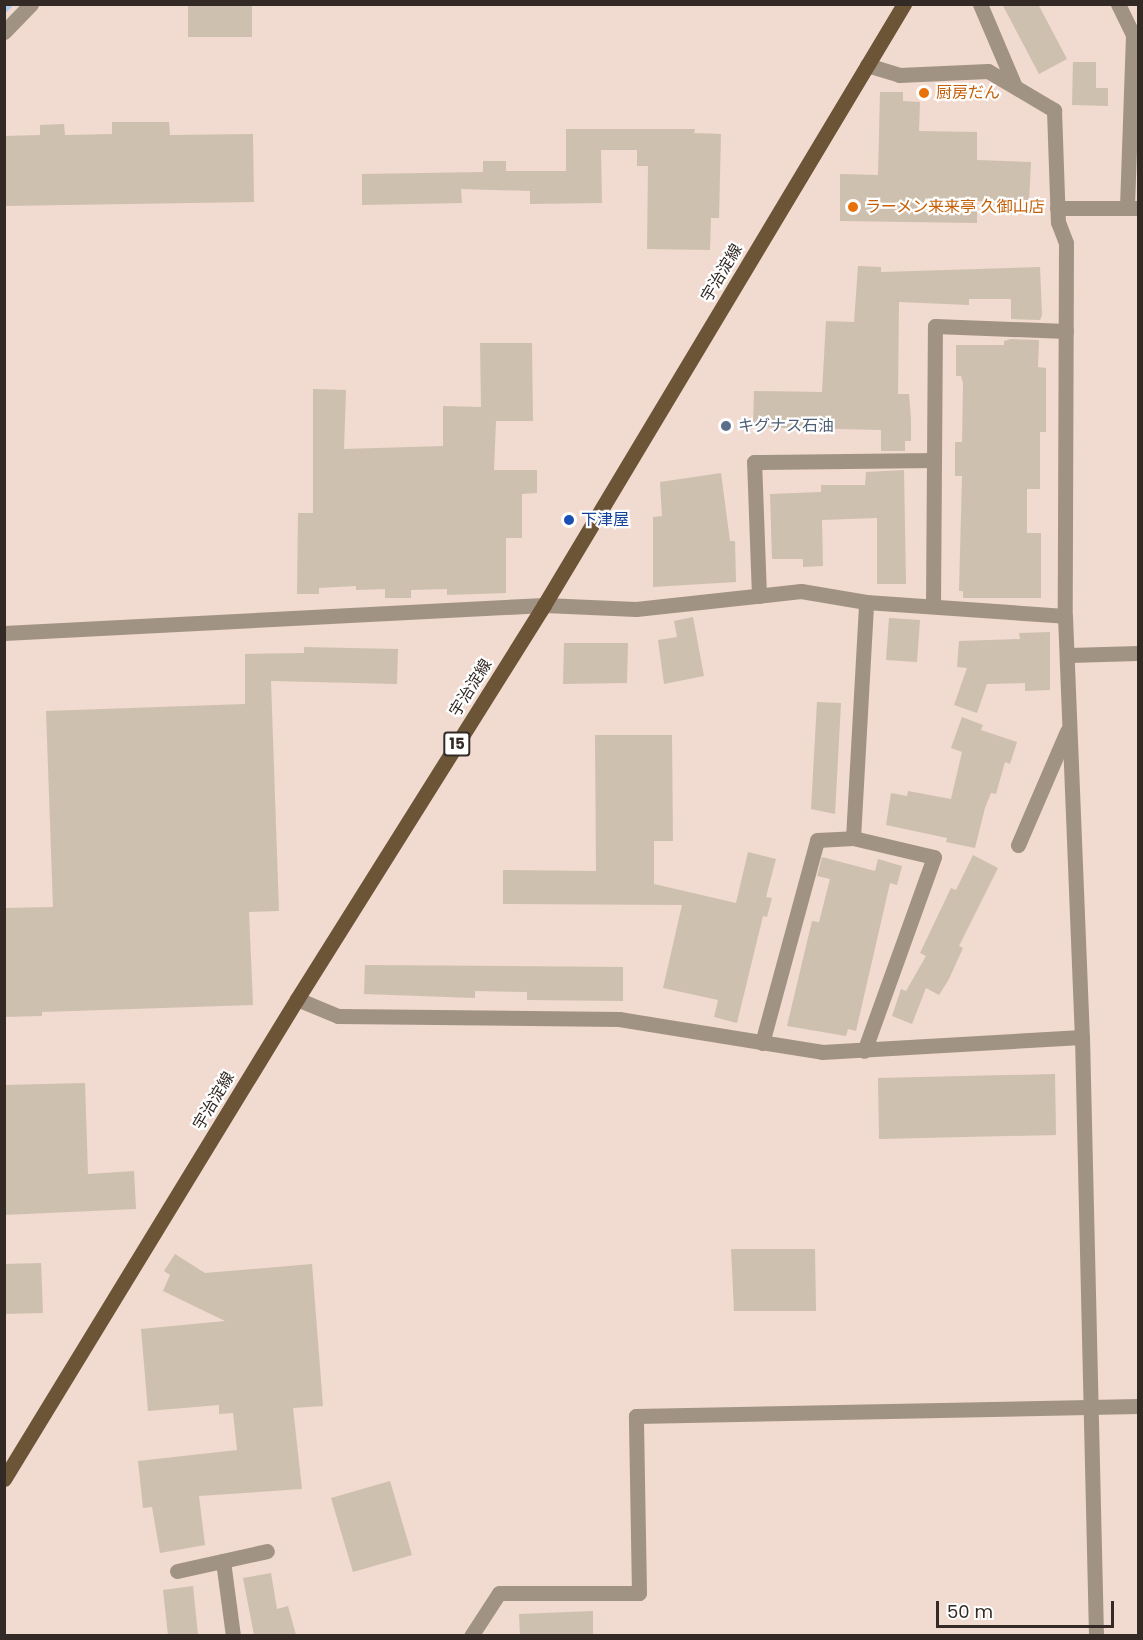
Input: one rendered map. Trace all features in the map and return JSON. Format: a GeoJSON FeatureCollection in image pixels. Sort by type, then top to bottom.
{"type":"FeatureCollection","features":[{"type":"Feature","properties":{"kind":"main road","name":"宇治淀線"},"geometry":{"type":"LineString","coordinates":[[4,1479],[297,999],[544,605],[904,4]]}},
{"type":"Feature","properties":{"kind":"street"},"geometry":{"type":"LineString","coordinates":[[4,32],[31,4]]}},
{"type":"Feature","properties":{"kind":"street"},"geometry":{"type":"LineString","coordinates":[[980,4],[1014,84]]}},
{"type":"Feature","properties":{"kind":"street"},"geometry":{"type":"LineString","coordinates":[[1057,208],[1133,208],[1133,35],[1118,4]]}},
{"type":"Feature","properties":{"kind":"street"},"geometry":{"type":"LineString","coordinates":[[867,65],[899,75],[988,71],[1014,84],[1054,110],[1057,208],[1066,243],[1065,616],[1069,655],[1082,1037],[1096,1635]]}},
{"type":"Feature","properties":{"kind":"street"},"geometry":{"type":"LineString","coordinates":[[933,604],[935,326],[1066,331]]}},
{"type":"Feature","properties":{"kind":"street"},"geometry":{"type":"LineString","coordinates":[[759,596],[754,462],[934,460]]}},
{"type":"Feature","properties":{"kind":"street"},"geometry":{"type":"LineString","coordinates":[[4,633],[544,605],[636,609],[801,591],[867,602],[933,604],[1065,616]]}},
{"type":"Feature","properties":{"kind":"street"},"geometry":{"type":"LineString","coordinates":[[852,838],[867,602]]}},
{"type":"Feature","properties":{"kind":"street"},"geometry":{"type":"LineString","coordinates":[[1069,655],[1138,653]]}},
{"type":"Feature","properties":{"kind":"street"},"geometry":{"type":"LineString","coordinates":[[1018,845],[1070,725]]}},
{"type":"Feature","properties":{"kind":"street"},"geometry":{"type":"LineString","coordinates":[[762,1042],[816,840],[852,838],[934,857],[864,1052]]}},
{"type":"Feature","properties":{"kind":"street"},"geometry":{"type":"LineString","coordinates":[[297,999],[338,1016],[619,1019],[822,1052],[864,1052],[1082,1037]]}},
{"type":"Feature","properties":{"kind":"street"},"geometry":{"type":"LineString","coordinates":[[471,1635],[499,1593],[639,1593],[636,1416],[1138,1406]]}},
{"type":"Feature","properties":{"kind":"street"},"geometry":{"type":"LineString","coordinates":[[177,1571],[267,1551]]}},
{"type":"Feature","properties":{"kind":"street"},"geometry":{"type":"LineString","coordinates":[[223,1561],[232,1635]]}},
{"type":"Feature","properties":{"kind":"building"},"geometry":{"type":"Polygon","coordinates":[[[188,4],[252,4],[252,37],[188,37],[188,4]]]}},
{"type":"Feature","properties":{"kind":"building"},"geometry":{"type":"Polygon","coordinates":[[[1002,4],[1038,4],[1067,59],[1039,74],[1002,4]]]}},
{"type":"Feature","properties":{"kind":"building"},"geometry":{"type":"Polygon","coordinates":[[[1073,62],[1096,62],[1096,88],[1108,88],[1108,106],[1072,105],[1073,62]]]}},
{"type":"Feature","properties":{"kind":"building"},"geometry":{"type":"Polygon","coordinates":[[[880,92],[903,92],[903,101],[920,102],[919,131],[977,132],[977,160],[1031,162],[1029,204],[977,201],[977,223],[840,221],[840,174],[878,175],[880,92]]]}},
{"type":"Feature","properties":{"kind":"building"},"geometry":{"type":"Polygon","coordinates":[[[112,122],[169,122],[170,135],[253,134],[254,202],[4,206],[4,136],[40,135],[40,125],[64,124],[65,135],[112,134],[112,122]]]}},
{"type":"Feature","properties":{"kind":"building"},"geometry":{"type":"Polygon","coordinates":[[[566,129],[695,129],[694,133],[721,134],[719,218],[711,218],[710,250],[647,249],[648,166],[637,166],[637,150],[601,150],[602,203],[530,204],[530,191],[461,189],[462,203],[362,205],[362,174],[483,172],[483,161],[506,161],[506,171],[566,171],[566,129]]]}},
{"type":"Feature","properties":{"kind":"building"},"geometry":{"type":"Polygon","coordinates":[[[858,266],[881,267],[881,272],[1040,267],[1042,315],[1040,320],[1011,319],[1011,299],[969,299],[969,305],[899,302],[898,394],[909,394],[911,419],[911,441],[905,441],[905,451],[881,451],[881,430],[753,427],[754,391],[822,392],[826,321],[854,322],[858,266]]]}},
{"type":"Feature","properties":{"kind":"building"},"geometry":{"type":"Polygon","coordinates":[[[1039,340],[1038,367],[1046,368],[1046,432],[1040,432],[1040,489],[1027,489],[1027,533],[1041,533],[1041,598],[963,598],[963,591],[959,591],[962,476],[955,476],[955,442],[962,442],[963,383],[961,376],[956,376],[956,345],[1004,345],[1004,341],[1039,340]]]}},
{"type":"Feature","properties":{"kind":"building"},"geometry":{"type":"Polygon","coordinates":[[[480,343],[532,343],[533,421],[496,421],[494,470],[537,470],[537,493],[522,494],[522,538],[506,538],[506,593],[447,595],[447,589],[411,590],[411,598],[385,598],[385,589],[356,590],[356,586],[319,588],[319,594],[297,594],[298,513],[313,513],[313,389],[346,390],[344,449],[443,446],[443,406],[481,407],[480,343]]]}},
{"type":"Feature","properties":{"kind":"building"},"geometry":{"type":"Polygon","coordinates":[[[904,470],[906,584],[877,584],[877,518],[822,520],[823,566],[803,567],[803,559],[772,559],[770,494],[821,492],[821,485],[865,485],[866,472],[904,470]]]}},
{"type":"Feature","properties":{"kind":"building"},"geometry":{"type":"Polygon","coordinates":[[[721,473],[730,541],[735,541],[736,582],[653,587],[653,517],[662,516],[660,482],[721,473]]]}},
{"type":"Feature","properties":{"kind":"building"},"geometry":{"type":"Polygon","coordinates":[[[693,617],[704,676],[664,684],[658,640],[677,637],[674,621],[693,617]]]}},
{"type":"Feature","properties":{"kind":"building"},"geometry":{"type":"Polygon","coordinates":[[[889,618],[920,620],[917,662],[886,660],[889,618]]]}},
{"type":"Feature","properties":{"kind":"building"},"geometry":{"type":"Polygon","coordinates":[[[1050,632],[1050,690],[1025,691],[1025,683],[987,684],[977,713],[954,705],[967,668],[957,667],[959,641],[1020,639],[1019,633],[1050,632]]]}},
{"type":"Feature","properties":{"kind":"building"},"geometry":{"type":"Polygon","coordinates":[[[564,643],[628,643],[627,683],[563,684],[564,643]]]}},
{"type":"Feature","properties":{"kind":"building"},"geometry":{"type":"Polygon","coordinates":[[[304,647],[398,649],[397,684],[271,681],[279,911],[249,912],[253,1005],[42,1012],[42,1016],[4,1017],[4,908],[53,907],[46,711],[245,704],[245,654],[304,653],[304,647]]]}},
{"type":"Feature","properties":{"kind":"building"},"geometry":{"type":"Polygon","coordinates":[[[817,702],[841,703],[835,814],[811,809],[817,702]]]}},
{"type":"Feature","properties":{"kind":"building"},"geometry":{"type":"Polygon","coordinates":[[[962,717],[983,725],[981,730],[1017,742],[1010,764],[1005,762],[996,794],[991,793],[985,808],[975,848],[946,842],[947,838],[886,825],[891,793],[907,796],[908,791],[951,799],[962,752],[951,748],[962,717]]]}},
{"type":"Feature","properties":{"kind":"building"},"geometry":{"type":"Polygon","coordinates":[[[595,735],[672,735],[673,841],[654,841],[654,884],[736,903],[748,852],[776,859],[766,897],[772,898],[767,917],[763,916],[737,1023],[714,1017],[718,1000],[663,988],[682,905],[503,904],[503,870],[596,871],[595,735]]]}},
{"type":"Feature","properties":{"kind":"building"},"geometry":{"type":"Polygon","coordinates":[[[973,855],[998,868],[959,946],[963,948],[949,979],[939,995],[926,988],[912,1024],[892,1016],[901,989],[906,991],[926,956],[920,953],[951,888],[956,890],[973,855]]]}},
{"type":"Feature","properties":{"kind":"building"},"geometry":{"type":"Polygon","coordinates":[[[822,857],[875,871],[878,859],[902,866],[897,885],[890,883],[856,1031],[848,1029],[846,1036],[787,1026],[812,921],[819,922],[830,879],[817,876],[822,857]]]}},
{"type":"Feature","properties":{"kind":"building"},"geometry":{"type":"Polygon","coordinates":[[[365,965],[623,967],[623,1001],[527,1000],[527,992],[475,991],[475,998],[364,994],[365,965]]]}},
{"type":"Feature","properties":{"kind":"building"},"geometry":{"type":"Polygon","coordinates":[[[1055,1074],[1056,1135],[879,1139],[878,1078],[1055,1074]]]}},
{"type":"Feature","properties":{"kind":"building"},"geometry":{"type":"Polygon","coordinates":[[[85,1083],[88,1174],[134,1171],[136,1209],[4,1215],[4,1085],[85,1083]]]}},
{"type":"Feature","properties":{"kind":"building"},"geometry":{"type":"Polygon","coordinates":[[[731,1249],[815,1249],[816,1311],[734,1311],[731,1249]]]}},
{"type":"Feature","properties":{"kind":"building"},"geometry":{"type":"Polygon","coordinates":[[[175,1254],[205,1273],[312,1264],[323,1406],[293,1408],[302,1489],[199,1496],[205,1545],[160,1553],[152,1507],[143,1508],[138,1461],[237,1450],[233,1413],[219,1414],[219,1405],[148,1411],[141,1329],[225,1321],[163,1291],[170,1275],[164,1271],[175,1254]]]}},
{"type":"Feature","properties":{"kind":"building"},"geometry":{"type":"Polygon","coordinates":[[[41,1263],[43,1313],[4,1314],[4,1264],[41,1263]]]}},
{"type":"Feature","properties":{"kind":"building"},"geometry":{"type":"Polygon","coordinates":[[[390,1481],[412,1555],[353,1572],[331,1498],[390,1481]]]}},
{"type":"Feature","properties":{"kind":"building"},"geometry":{"type":"Polygon","coordinates":[[[271,1573],[277,1609],[288,1606],[296,1635],[254,1635],[243,1578],[271,1573]]]}},
{"type":"Feature","properties":{"kind":"building"},"geometry":{"type":"Polygon","coordinates":[[[193,1586],[198,1635],[168,1635],[163,1590],[193,1586]]]}},
{"type":"Feature","properties":{"kind":"building"},"geometry":{"type":"Polygon","coordinates":[[[593,1611],[593,1635],[520,1635],[519,1614],[593,1611]]]}},
{"type":"Feature","properties":{"kind":"waterway"},"geometry":{"type":"LineString","coordinates":[[4,9],[9,4]]}},
{"type":"Feature","properties":{"kind":"place","name":"厨房だん"},"geometry":{"type":"Point","coordinates":[924,93]}},
{"type":"Feature","properties":{"kind":"place","name":"ラーメン来来亭 久御山店"},"geometry":{"type":"Point","coordinates":[853,207]}},
{"type":"Feature","properties":{"kind":"place","name":"キグナス石油"},"geometry":{"type":"Point","coordinates":[726,426]}},
{"type":"Feature","properties":{"kind":"place","name":"下津屋"},"geometry":{"type":"Point","coordinates":[569,520]}}]}
